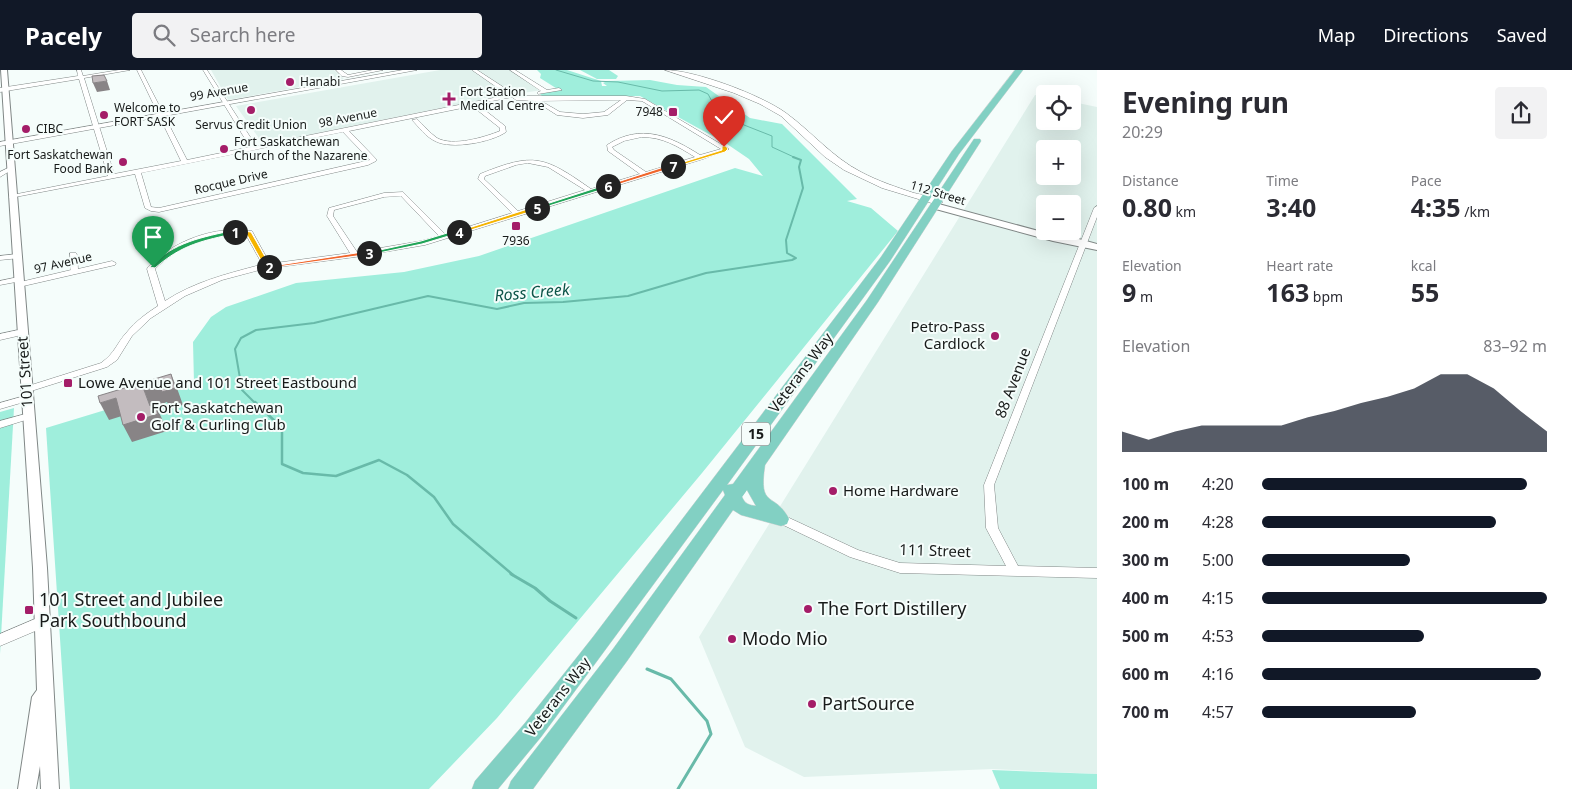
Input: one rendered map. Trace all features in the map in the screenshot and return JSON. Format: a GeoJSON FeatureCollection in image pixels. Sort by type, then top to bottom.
{"type":"FeatureCollection","features":[{"type":"Feature","properties":{"kind":"main road","name":"99 Avenue"},"geometry":{"type":"LineString","coordinates":[[0,144],[414,70]]}},
{"type":"Feature","properties":{"kind":"main road","name":"112 Street"},"geometry":{"type":"LineString","coordinates":[[668,70],[759,101],[786,116],[804,133],[819,154],[838,168],[858,178],[930,202]]}},
{"type":"Feature","properties":{"kind":"main road","name":"Veterans Way"},"geometry":{"type":"LineString","coordinates":[[519,789],[620,655],[893,271],[955,153],[1019,70]]}},
{"type":"Feature","properties":{"kind":"main road","name":"Veterans Way"},"geometry":{"type":"LineString","coordinates":[[483,789],[539,722],[1029,70]]}},
{"type":"Feature","properties":{"kind":"main road"},"geometry":{"type":"LineString","coordinates":[[757,463],[754,491],[756,497],[781,519]]}},
{"type":"Feature","properties":{"kind":"main road"},"geometry":{"type":"LineString","coordinates":[[724,477],[736,503],[741,509],[781,519]]}},
{"type":"Feature","properties":{"kind":"street","name":"101 Street"},"geometry":{"type":"LineString","coordinates":[[4,70],[2,89],[4,119],[9,142],[18,282],[28,394],[50,789]]}},
{"type":"Feature","properties":{"kind":"street"},"geometry":{"type":"LineString","coordinates":[[79,70],[112,177]]}},
{"type":"Feature","properties":{"kind":"street"},"geometry":{"type":"LineString","coordinates":[[2,89],[128,70]]}},
{"type":"Feature","properties":{"kind":"street"},"geometry":{"type":"LineString","coordinates":[[139,70],[185,162]]}},
{"type":"Feature","properties":{"kind":"street"},"geometry":{"type":"LineString","coordinates":[[205,70],[254,148]]}},
{"type":"Feature","properties":{"kind":"street"},"geometry":{"type":"LineString","coordinates":[[338,70],[348,76],[381,70]]}},
{"type":"Feature","properties":{"kind":"street"},"geometry":{"type":"LineString","coordinates":[[0,406],[104,365],[114,358],[135,328],[162,305],[209,281],[263,267],[355,255],[422,242],[726,149],[646,101],[626,98],[536,99],[511,96],[474,70]]}},
{"type":"Feature","properties":{"kind":"street"},"geometry":{"type":"LineString","coordinates":[[512,70],[546,92]]}},
{"type":"Feature","properties":{"kind":"street"},"geometry":{"type":"LineString","coordinates":[[536,99],[535,95],[559,90]]}},
{"type":"Feature","properties":{"kind":"street","name":"98 Avenue"},"geometry":{"type":"LineString","coordinates":[[12,197],[112,177],[138,174],[254,148],[347,132],[511,96]]}},
{"type":"Feature","properties":{"kind":"street"},"geometry":{"type":"LineString","coordinates":[[536,99],[559,114],[583,116],[606,114],[626,98]]}},
{"type":"Feature","properties":{"kind":"street"},"geometry":{"type":"LineString","coordinates":[[60,188],[61,193],[138,174],[415,120],[475,105],[503,127],[503,132],[470,141],[445,144],[436,140],[415,120]]}},
{"type":"Feature","properties":{"kind":"street","name":"Rocque Drive"},"geometry":{"type":"LineString","coordinates":[[138,174],[148,208],[159,210],[368,163],[374,160],[347,132]]}},
{"type":"Feature","properties":{"kind":"street"},"geometry":{"type":"LineString","coordinates":[[645,174],[611,151],[609,146],[629,138],[654,134],[667,138],[701,158]]}},
{"type":"Feature","properties":{"kind":"street"},"geometry":{"type":"LineString","coordinates":[[517,214],[481,179],[482,175],[503,166],[528,161],[542,162],[553,166],[590,191]]}},
{"type":"Feature","properties":{"kind":"street"},"geometry":{"type":"LineString","coordinates":[[0,175],[10,169]]}},
{"type":"Feature","properties":{"kind":"street"},"geometry":{"type":"LineString","coordinates":[[355,255],[330,216],[331,209],[384,196],[403,194],[443,236]]}},
{"type":"Feature","properties":{"kind":"street","name":"112 Street"},"geometry":{"type":"LineString","coordinates":[[930,202],[1036,228]]}},
{"type":"Feature","properties":{"kind":"street","name":"112 Street"},"geometry":{"type":"LineString","coordinates":[[930,202],[1056,239],[1097,247]]}},
{"type":"Feature","properties":{"kind":"street","name":"88 Avenue"},"geometry":{"type":"LineString","coordinates":[[1014,570],[992,528],[989,485],[1097,208]]}},
{"type":"Feature","properties":{"kind":"street"},"geometry":{"type":"LineString","coordinates":[[162,305],[151,269],[169,253],[190,242],[237,231],[249,234],[265,262],[263,267]]}},
{"type":"Feature","properties":{"kind":"street","name":"112 Street"},"geometry":{"type":"LineString","coordinates":[[1072,240],[1084,244]]}},
{"type":"Feature","properties":{"kind":"street"},"geometry":{"type":"LineString","coordinates":[[73,255],[74,272]]}},
{"type":"Feature","properties":{"kind":"street"},"geometry":{"type":"LineString","coordinates":[[0,258],[17,256]]}},
{"type":"Feature","properties":{"kind":"street","name":"97 Avenue"},"geometry":{"type":"LineString","coordinates":[[0,283],[18,282],[74,272],[112,263]]}},
{"type":"Feature","properties":{"kind":"street"},"geometry":{"type":"LineString","coordinates":[[0,338],[23,332]]}},
{"type":"Feature","properties":{"kind":"street"},"geometry":{"type":"LineString","coordinates":[[0,425],[29,416]]}},
{"type":"Feature","properties":{"kind":"street","name":"111 Street"},"geometry":{"type":"LineString","coordinates":[[781,519],[850,552],[877,563],[900,568],[1097,573]]}},
{"type":"Feature","properties":{"kind":"street"},"geometry":{"type":"LineString","coordinates":[[0,640],[42,622]]}},
{"type":"Feature","properties":{"kind":"street","name":"101 Street"},"geometry":{"type":"LineString","coordinates":[[27,789],[44,675]]}},
{"type":"Feature","properties":{"kind":"shaded area"},"geometry":{"type":"Polygon","coordinates":[[[211,70],[334,70],[344,79],[228,100],[211,70]]]}},
{"type":"Feature","properties":{"kind":"shaded area"},"geometry":{"type":"Polygon","coordinates":[[[440,70],[515,70],[543,90],[501,96],[263,144],[236,106],[440,70]]]}},
{"type":"Feature","properties":{"kind":"shaded area"},"geometry":{"type":"Polygon","coordinates":[[[1035,95],[1036,130],[1081,130],[1081,104],[1097,107],[1097,774],[992,769],[804,777],[745,747],[699,637],[1035,95]]]}},
{"type":"Feature","properties":{"kind":"green space"},"geometry":{"type":"Polygon","coordinates":[[[537,70],[567,70],[601,81],[602,86],[607,86],[603,83],[607,81],[650,80],[677,85],[706,87],[750,118],[782,124],[857,199],[847,201],[871,208],[898,231],[702,473],[497,718],[429,789],[70,789],[46,428],[194,383],[193,342],[211,317],[226,307],[296,283],[404,272],[479,256],[735,168],[763,176],[749,159],[727,144],[640,96],[543,97],[540,94],[559,90],[540,78],[541,74],[537,70]]]}},
{"type":"Feature","properties":{"kind":"green space"},"geometry":{"type":"Polygon","coordinates":[[[580,70],[609,70],[618,76],[616,79],[597,79],[580,70]]]}},
{"type":"Feature","properties":{"kind":"green space"},"geometry":{"type":"Polygon","coordinates":[[[14,408],[0,654],[0,412],[14,408]]]}},
{"type":"Feature","properties":{"kind":"green space"},"geometry":{"type":"Polygon","coordinates":[[[992,770],[1097,774],[1097,789],[1000,789],[992,770]]]}},
{"type":"Feature","properties":{"kind":"building"},"geometry":{"type":"Polygon","coordinates":[[[104,75],[107,81],[93,83],[92,76],[104,75]]]}},
{"type":"Feature","properties":{"kind":"building"},"geometry":{"type":"Polygon","coordinates":[[[171,374],[175,388],[162,392],[160,386],[144,390],[150,406],[155,404],[158,414],[123,425],[116,398],[100,403],[98,396],[171,374]]]}},
{"type":"Feature","properties":{"kind":"waterway","name":"Ross Creek"},"geometry":{"type":"LineString","coordinates":[[556,70],[593,81],[618,82],[662,91],[699,90],[708,94],[715,107],[726,112],[744,125],[772,136],[772,147],[796,158]]}},
{"type":"Feature","properties":{"kind":"waterway","name":"Ross Creek"},"geometry":{"type":"LineString","coordinates":[[256,404],[242,390],[235,349],[241,338],[256,330],[314,323],[428,296],[497,309],[524,303],[563,302],[628,296],[706,273],[792,260],[796,258],[787,253],[786,240],[803,188],[799,167],[801,160],[793,157]]}},
{"type":"Feature","properties":{"kind":"waterway","name":"Ross Creek"},"geometry":{"type":"LineString","coordinates":[[255,402],[282,428],[282,464],[303,473],[336,476],[379,460],[407,475],[434,497],[453,524],[513,575]]}},
{"type":"Feature","properties":{"kind":"waterway","name":"Ross Creek"},"geometry":{"type":"LineString","coordinates":[[511,574],[535,588],[550,601],[576,618]]}},
{"type":"Feature","properties":{"kind":"waterway","name":"Ross Creek"},"geometry":{"type":"LineString","coordinates":[[647,669],[671,679],[707,721],[711,734],[678,789]]}},
{"type":"Feature","properties":{"kind":"place","name":"Hanabi"},"geometry":{"type":"Point","coordinates":[290,82]}},
{"type":"Feature","properties":{"kind":"place","name":"Fort Station Medical Centre"},"geometry":{"type":"Point","coordinates":[449,99]}},
{"type":"Feature","properties":{"kind":"place","name":"Servus Credit Union"},"geometry":{"type":"Point","coordinates":[251,110]}},
{"type":"Feature","properties":{"kind":"place","name":"7948"},"geometry":{"type":"Point","coordinates":[673,112]}},
{"type":"Feature","properties":{"kind":"place","name":"Welcome to FORT SASK"},"geometry":{"type":"Point","coordinates":[104,115]}},
{"type":"Feature","properties":{"kind":"place","name":"CIBC"},"geometry":{"type":"Point","coordinates":[26,129]}},
{"type":"Feature","properties":{"kind":"place","name":"Fort Saskatchewan Church of the Nazarene"},"geometry":{"type":"Point","coordinates":[224,149]}},
{"type":"Feature","properties":{"kind":"place","name":"Fort Saskatchewan Food Bank"},"geometry":{"type":"Point","coordinates":[123,162]}},
{"type":"Feature","properties":{"kind":"place","name":"7936"},"geometry":{"type":"Point","coordinates":[516,226]}},
{"type":"Feature","properties":{"kind":"place","name":"Petro-Pass Cardlock"},"geometry":{"type":"Point","coordinates":[995,336]}},
{"type":"Feature","properties":{"kind":"place","name":"Lowe Avenue and 101 Street Eastbound"},"geometry":{"type":"Point","coordinates":[68,383]}},
{"type":"Feature","properties":{"kind":"place","name":"Fort Saskatchewan Golf & Curling Club"},"geometry":{"type":"Point","coordinates":[141,417]}},
{"type":"Feature","properties":{"kind":"place","name":"Home Hardware"},"geometry":{"type":"Point","coordinates":[833,491]}},
{"type":"Feature","properties":{"kind":"place","name":"The Fort Distillery"},"geometry":{"type":"Point","coordinates":[808,609]}},
{"type":"Feature","properties":{"kind":"place","name":"101 Street and Jubilee Park Southbound"},"geometry":{"type":"Point","coordinates":[29,610]}},
{"type":"Feature","properties":{"kind":"place","name":"Modo Mio"},"geometry":{"type":"Point","coordinates":[732,639]}},
{"type":"Feature","properties":{"kind":"place","name":"PartSource"},"geometry":{"type":"Point","coordinates":[812,704]}},
{"type":"Feature","properties":{"kind":"route"},"geometry":{"type":"LineString","coordinates":[[153,267],[169,253],[190,242],[237,231],[249,234],[265,262],[263,267],[355,255],[422,242],[723,151],[726,149],[724,147]]}}]}
